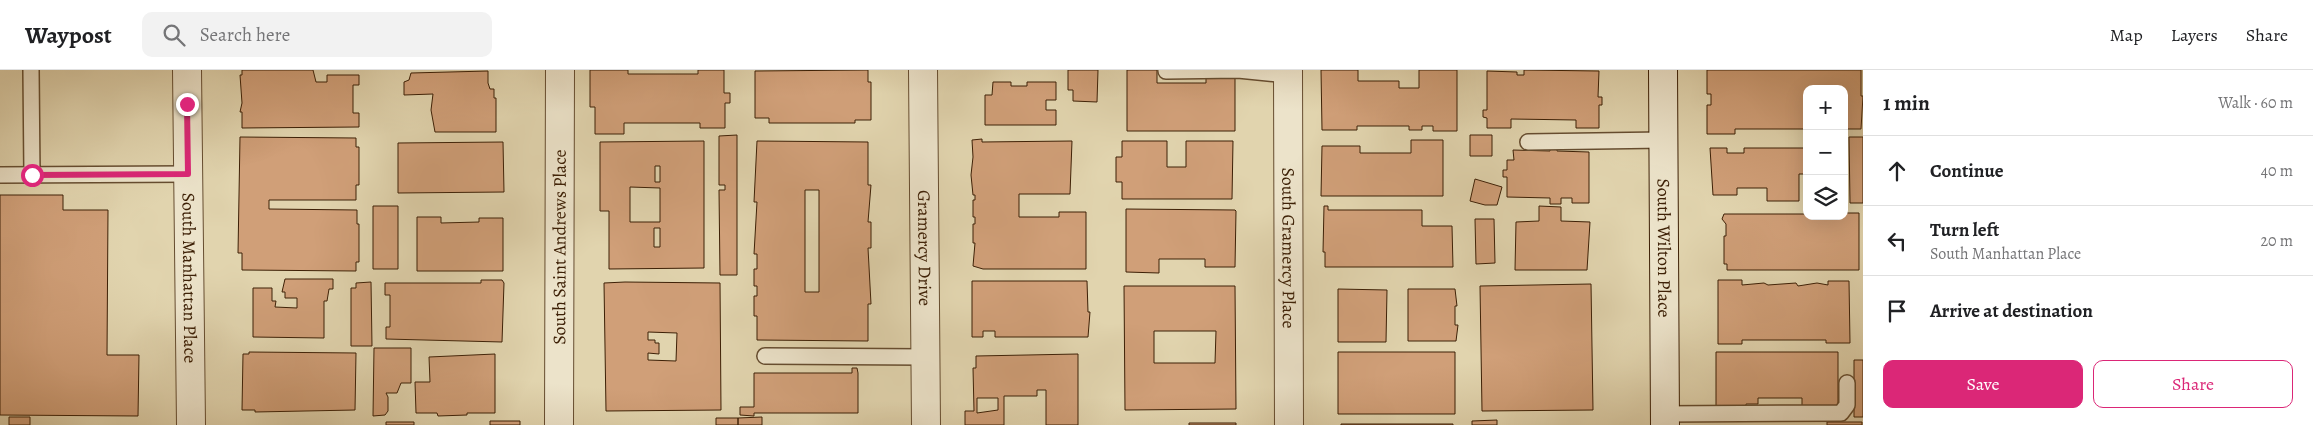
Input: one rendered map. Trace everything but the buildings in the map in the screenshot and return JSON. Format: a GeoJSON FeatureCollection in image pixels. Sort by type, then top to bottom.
{"type":"FeatureCollection","features":[{"type":"Feature","properties":{"kind":"street","name":"South Manhattan Place"},"geometry":{"type":"LineString","coordinates":[[187,70],[190,425]]}},
{"type":"Feature","properties":{"kind":"street","name":"South Saint Andrews Place"},"geometry":{"type":"LineString","coordinates":[[558,425],[560,70]]}},
{"type":"Feature","properties":{"kind":"street","name":"Gramercy Drive"},"geometry":{"type":"LineString","coordinates":[[923,70],[926,425]]}},
{"type":"Feature","properties":{"kind":"street","name":"South Wilton Place"},"geometry":{"type":"LineString","coordinates":[[1663,70],[1664,419]]}},
{"type":"Feature","properties":{"kind":"street","name":"South Gramercy Place"},"geometry":{"type":"LineString","coordinates":[[1288,72],[1289,425]]}},
{"type":"Feature","properties":{"kind":"lane"},"geometry":{"type":"LineString","coordinates":[[31,70],[32,175]]}},
{"type":"Feature","properties":{"kind":"lane"},"geometry":{"type":"LineString","coordinates":[[1166,71],[1238,70],[1288,72]]}},
{"type":"Feature","properties":{"kind":"lane"},"geometry":{"type":"LineString","coordinates":[[1528,142],[1663,140]]}},
{"type":"Feature","properties":{"kind":"lane"},"geometry":{"type":"LineString","coordinates":[[0,175],[188,174]]}},
{"type":"Feature","properties":{"kind":"lane"},"geometry":{"type":"LineString","coordinates":[[765,356],[925,357]]}},
{"type":"Feature","properties":{"kind":"lane"},"geometry":{"type":"LineString","coordinates":[[1664,419],[1841,413],[1847,405],[1847,382]]}},
{"type":"Feature","properties":{"kind":"route"},"geometry":{"type":"LineString","coordinates":[[32,175],[188,174],[187,104]]}}]}
